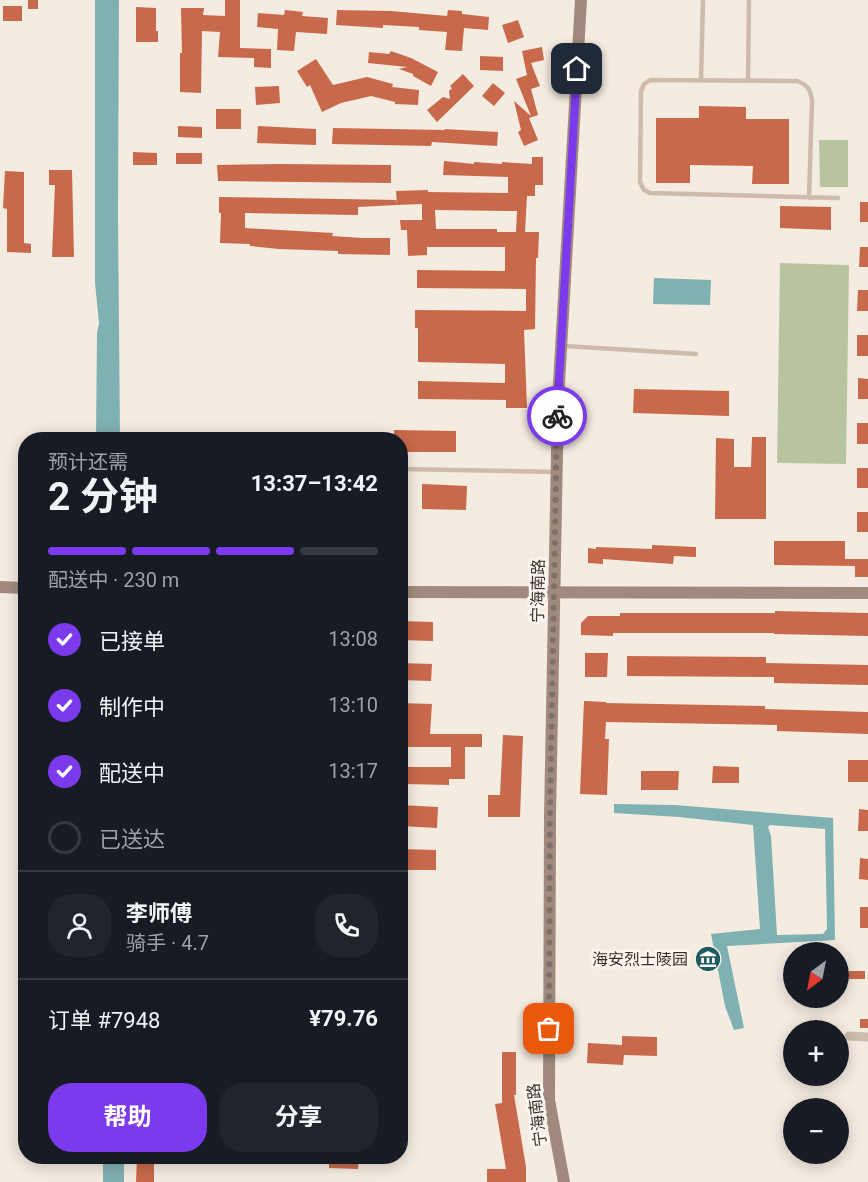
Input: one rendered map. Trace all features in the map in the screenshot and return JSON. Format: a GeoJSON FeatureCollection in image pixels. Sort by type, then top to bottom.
{"type":"FeatureCollection","features":[{"type":"Feature","properties":{"kind":"street","name":"宁海南路"},"geometry":{"type":"LineString","coordinates":[[564,1182],[549,1100],[550,816],[556,472],[581,0]]}},
{"type":"Feature","properties":{"kind":"street"},"geometry":{"type":"LineString","coordinates":[[0,587],[18,588]]}},
{"type":"Feature","properties":{"kind":"street"},"geometry":{"type":"LineString","coordinates":[[408,592],[868,593]]}},
{"type":"Feature","properties":{"kind":"street"},"geometry":{"type":"LineString","coordinates":[[849,1036],[868,1036]]}},
{"type":"Feature","properties":{"kind":"lane"},"geometry":{"type":"LineString","coordinates":[[701,80],[703,0]]}},
{"type":"Feature","properties":{"kind":"lane"},"geometry":{"type":"LineString","coordinates":[[748,0],[748,81]]}},
{"type":"Feature","properties":{"kind":"lane"},"geometry":{"type":"LineString","coordinates":[[809,198],[810,90],[805,84],[797,81],[701,80],[650,80],[644,84],[641,91],[640,182],[650,193],[809,198],[838,198]]}},
{"type":"Feature","properties":{"kind":"lane"},"geometry":{"type":"LineString","coordinates":[[561,346],[696,354]]}},
{"type":"Feature","properties":{"kind":"lane"},"geometry":{"type":"LineString","coordinates":[[408,469],[556,472]]}},
{"type":"Feature","properties":{"kind":"green space"},"geometry":{"type":"Polygon","coordinates":[[[819,140],[848,140],[848,187],[820,187],[819,140]]]}},
{"type":"Feature","properties":{"kind":"green space"},"geometry":{"type":"Polygon","coordinates":[[[780,263],[849,265],[846,464],[777,463],[780,263]]]}},
{"type":"Feature","properties":{"kind":"water"},"geometry":{"type":"Polygon","coordinates":[[[95,0],[119,0],[120,432],[96,432],[99,323],[95,283],[95,0]]]}},
{"type":"Feature","properties":{"kind":"water"},"geometry":{"type":"Polygon","coordinates":[[[654,278],[711,280],[710,305],[653,304],[654,278]]]}},
{"type":"Feature","properties":{"kind":"water"},"geometry":{"type":"Polygon","coordinates":[[[614,804],[675,805],[833,818],[835,940],[727,946],[744,1028],[734,1030],[725,1006],[711,934],[760,929],[753,825],[614,813],[614,804]],[[770,825],[768,827],[771,836],[777,935],[823,934],[827,929],[825,829],[770,825]]]}},
{"type":"Feature","properties":{"kind":"water"},"geometry":{"type":"Polygon","coordinates":[[[103,1164],[124,1164],[124,1182],[103,1182],[103,1164]]]}},
{"type":"Feature","properties":{"kind":"building"},"geometry":{"type":"Polygon","coordinates":[[[28,0],[38,0],[38,9],[28,9],[28,0]]]}},
{"type":"Feature","properties":{"kind":"building"},"geometry":{"type":"Polygon","coordinates":[[[225,0],[240,0],[240,48],[271,49],[271,68],[254,67],[254,58],[218,57],[220,32],[202,31],[201,93],[180,92],[181,8],[204,8],[203,15],[225,16],[225,0]]]}},
{"type":"Feature","properties":{"kind":"building"},"geometry":{"type":"Polygon","coordinates":[[[3,6],[22,6],[22,21],[3,21],[3,6]]]}},
{"type":"Feature","properties":{"kind":"building"},"geometry":{"type":"Polygon","coordinates":[[[136,7],[156,8],[158,42],[136,42],[136,7]]]}},
{"type":"Feature","properties":{"kind":"building"},"geometry":{"type":"Polygon","coordinates":[[[285,10],[303,12],[302,16],[328,18],[327,34],[296,32],[294,51],[277,50],[278,29],[257,27],[258,13],[284,15],[285,10]]]}},
{"type":"Feature","properties":{"kind":"building"},"geometry":{"type":"Polygon","coordinates":[[[337,10],[391,11],[447,16],[448,10],[462,11],[462,14],[489,17],[488,30],[464,28],[462,51],[445,50],[447,32],[419,30],[419,27],[383,25],[383,28],[336,25],[337,10]]]}},
{"type":"Feature","properties":{"kind":"building"},"geometry":{"type":"Polygon","coordinates":[[[518,20],[524,37],[508,43],[502,25],[518,20]]]}},
{"type":"Feature","properties":{"kind":"building"},"geometry":{"type":"Polygon","coordinates":[[[542,47],[544,60],[531,63],[540,86],[531,89],[538,115],[529,118],[538,140],[524,146],[518,132],[521,130],[514,101],[531,116],[516,79],[527,75],[522,51],[542,47]]]}},
{"type":"Feature","properties":{"kind":"building"},"geometry":{"type":"Polygon","coordinates":[[[391,51],[438,72],[431,86],[413,74],[399,69],[407,67],[368,63],[369,52],[389,54],[391,51]]]}},
{"type":"Feature","properties":{"kind":"building"},"geometry":{"type":"Polygon","coordinates":[[[480,56],[503,57],[503,71],[480,70],[480,56]]]}},
{"type":"Feature","properties":{"kind":"building"},"geometry":{"type":"Polygon","coordinates":[[[316,59],[333,85],[367,77],[393,84],[392,87],[419,90],[418,105],[395,104],[395,102],[371,96],[341,103],[322,112],[310,85],[307,87],[297,71],[316,59]]]}},
{"type":"Feature","properties":{"kind":"building"},"geometry":{"type":"Polygon","coordinates":[[[463,74],[474,86],[437,122],[427,110],[443,97],[450,99],[449,91],[452,88],[450,86],[463,74]]]}},
{"type":"Feature","properties":{"kind":"building"},"geometry":{"type":"Polygon","coordinates":[[[493,83],[505,93],[494,106],[482,96],[493,83]]]}},
{"type":"Feature","properties":{"kind":"building"},"geometry":{"type":"Polygon","coordinates":[[[279,86],[280,103],[256,105],[255,87],[279,86]]]}},
{"type":"Feature","properties":{"kind":"building"},"geometry":{"type":"Polygon","coordinates":[[[699,106],[746,107],[746,119],[789,119],[789,184],[752,184],[753,166],[690,165],[690,183],[656,183],[656,118],[699,118],[699,106]]]}},
{"type":"Feature","properties":{"kind":"building"},"geometry":{"type":"Polygon","coordinates":[[[216,109],[241,109],[241,129],[216,129],[216,109]]]}},
{"type":"Feature","properties":{"kind":"building"},"geometry":{"type":"Polygon","coordinates":[[[178,126],[202,127],[202,138],[178,137],[178,126]]]}},
{"type":"Feature","properties":{"kind":"building"},"geometry":{"type":"Polygon","coordinates":[[[258,126],[316,129],[316,145],[257,143],[258,126]]]}},
{"type":"Feature","properties":{"kind":"building"},"geometry":{"type":"Polygon","coordinates":[[[333,128],[498,132],[497,146],[432,142],[431,146],[332,144],[333,128]]]}},
{"type":"Feature","properties":{"kind":"building"},"geometry":{"type":"Polygon","coordinates":[[[133,152],[157,153],[157,165],[133,165],[133,152]]]}},
{"type":"Feature","properties":{"kind":"building"},"geometry":{"type":"Polygon","coordinates":[[[176,153],[202,153],[202,164],[176,164],[176,153]]]}},
{"type":"Feature","properties":{"kind":"building"},"geometry":{"type":"Polygon","coordinates":[[[532,157],[543,157],[543,185],[535,185],[535,196],[527,196],[525,232],[539,232],[538,258],[536,258],[535,329],[524,330],[527,408],[506,408],[506,400],[418,399],[418,381],[505,383],[505,364],[418,362],[418,328],[415,328],[415,310],[526,311],[526,289],[417,288],[417,270],[505,271],[505,247],[427,247],[427,255],[408,256],[407,230],[401,230],[400,220],[422,220],[422,204],[397,205],[396,191],[508,193],[508,177],[443,175],[444,161],[474,164],[474,162],[502,164],[502,162],[532,164],[532,157]],[[435,210],[436,229],[497,229],[497,232],[516,232],[517,211],[435,210]]]}},
{"type":"Feature","properties":{"kind":"building"},"geometry":{"type":"Polygon","coordinates":[[[217,165],[391,165],[391,183],[218,181],[217,165]]]}},
{"type":"Feature","properties":{"kind":"building"},"geometry":{"type":"Polygon","coordinates":[[[49,170],[72,170],[74,257],[52,257],[55,185],[49,185],[49,170]]]}},
{"type":"Feature","properties":{"kind":"building"},"geometry":{"type":"Polygon","coordinates":[[[5,171],[24,172],[24,243],[31,244],[31,253],[7,252],[7,209],[3,208],[5,171]]]}},
{"type":"Feature","properties":{"kind":"building"},"geometry":{"type":"Polygon","coordinates":[[[219,197],[397,200],[397,205],[358,207],[358,215],[245,213],[245,228],[333,233],[332,236],[390,238],[390,255],[338,254],[338,251],[279,249],[250,246],[250,244],[220,243],[219,197]]]}},
{"type":"Feature","properties":{"kind":"building"},"geometry":{"type":"Polygon","coordinates":[[[860,202],[868,202],[868,222],[860,222],[860,202]]]}},
{"type":"Feature","properties":{"kind":"building"},"geometry":{"type":"Polygon","coordinates":[[[780,206],[831,207],[831,230],[780,228],[780,206]]]}},
{"type":"Feature","properties":{"kind":"building"},"geometry":{"type":"Polygon","coordinates":[[[860,247],[868,247],[868,267],[859,267],[860,247]]]}},
{"type":"Feature","properties":{"kind":"building"},"geometry":{"type":"Polygon","coordinates":[[[858,290],[868,290],[868,311],[857,311],[858,290]]]}},
{"type":"Feature","properties":{"kind":"building"},"geometry":{"type":"Polygon","coordinates":[[[857,335],[868,335],[868,356],[857,356],[857,335]]]}},
{"type":"Feature","properties":{"kind":"building"},"geometry":{"type":"Polygon","coordinates":[[[858,378],[868,379],[868,399],[858,399],[858,378]]]}},
{"type":"Feature","properties":{"kind":"building"},"geometry":{"type":"Polygon","coordinates":[[[634,389],[729,391],[729,416],[633,413],[634,389]]]}},
{"type":"Feature","properties":{"kind":"building"},"geometry":{"type":"Polygon","coordinates":[[[857,423],[868,423],[868,444],[857,444],[857,423]]]}},
{"type":"Feature","properties":{"kind":"building"},"geometry":{"type":"Polygon","coordinates":[[[394,430],[456,431],[456,452],[408,452],[408,432],[394,432],[394,430]]]}},
{"type":"Feature","properties":{"kind":"building"},"geometry":{"type":"Polygon","coordinates":[[[752,437],[766,437],[766,519],[715,519],[716,438],[734,439],[734,467],[751,467],[752,437]]]}},
{"type":"Feature","properties":{"kind":"building"},"geometry":{"type":"Polygon","coordinates":[[[857,468],[868,468],[868,488],[857,488],[857,468]]]}},
{"type":"Feature","properties":{"kind":"building"},"geometry":{"type":"Polygon","coordinates":[[[422,484],[467,486],[466,510],[422,509],[422,484]]]}},
{"type":"Feature","properties":{"kind":"building"},"geometry":{"type":"Polygon","coordinates":[[[857,512],[868,512],[868,532],[857,532],[857,512]]]}},
{"type":"Feature","properties":{"kind":"building"},"geometry":{"type":"Polygon","coordinates":[[[774,541],[845,541],[845,559],[868,559],[868,577],[855,577],[855,566],[774,565],[774,541]]]}},
{"type":"Feature","properties":{"kind":"building"},"geometry":{"type":"Polygon","coordinates":[[[652,545],[696,547],[696,557],[674,556],[673,564],[603,559],[603,564],[588,563],[588,548],[652,549],[652,545]]]}},
{"type":"Feature","properties":{"kind":"building"},"geometry":{"type":"Polygon","coordinates":[[[775,611],[868,613],[868,636],[774,633],[581,635],[581,623],[588,616],[620,616],[620,613],[775,613],[775,611]]]}},
{"type":"Feature","properties":{"kind":"building"},"geometry":{"type":"Polygon","coordinates":[[[408,621],[433,622],[433,641],[408,640],[408,621]]]}},
{"type":"Feature","properties":{"kind":"building"},"geometry":{"type":"Polygon","coordinates":[[[585,653],[608,653],[607,677],[585,677],[585,653]]]}},
{"type":"Feature","properties":{"kind":"building"},"geometry":{"type":"Polygon","coordinates":[[[627,656],[766,657],[766,663],[868,665],[868,685],[774,683],[774,677],[627,676],[627,656]]]}},
{"type":"Feature","properties":{"kind":"building"},"geometry":{"type":"Polygon","coordinates":[[[408,663],[432,664],[431,681],[408,680],[408,663]]]}},
{"type":"Feature","properties":{"kind":"building"},"geometry":{"type":"Polygon","coordinates":[[[584,701],[765,706],[765,709],[868,712],[868,734],[777,731],[777,725],[606,722],[605,739],[609,739],[607,795],[580,794],[584,701]]]}},
{"type":"Feature","properties":{"kind":"building"},"geometry":{"type":"Polygon","coordinates":[[[408,703],[432,704],[430,734],[482,734],[482,747],[465,747],[465,779],[449,779],[449,785],[408,784],[408,767],[451,767],[451,747],[408,747],[408,703]]]}},
{"type":"Feature","properties":{"kind":"building"},"geometry":{"type":"Polygon","coordinates":[[[503,735],[523,736],[520,817],[488,817],[488,795],[500,795],[503,735]]]}},
{"type":"Feature","properties":{"kind":"building"},"geometry":{"type":"Polygon","coordinates":[[[848,760],[868,760],[868,782],[848,782],[848,760]]]}},
{"type":"Feature","properties":{"kind":"building"},"geometry":{"type":"Polygon","coordinates":[[[713,766],[739,767],[739,783],[712,783],[713,766]]]}},
{"type":"Feature","properties":{"kind":"building"},"geometry":{"type":"Polygon","coordinates":[[[641,771],[679,771],[678,790],[641,790],[641,771]]]}},
{"type":"Feature","properties":{"kind":"building"},"geometry":{"type":"Polygon","coordinates":[[[408,805],[438,807],[437,828],[408,826],[408,805]]]}},
{"type":"Feature","properties":{"kind":"building"},"geometry":{"type":"Polygon","coordinates":[[[859,809],[868,810],[868,831],[858,831],[859,809]]]}},
{"type":"Feature","properties":{"kind":"building"},"geometry":{"type":"Polygon","coordinates":[[[408,849],[436,850],[436,870],[408,870],[408,849]]]}},
{"type":"Feature","properties":{"kind":"building"},"geometry":{"type":"Polygon","coordinates":[[[860,858],[868,859],[868,880],[859,879],[860,858]]]}},
{"type":"Feature","properties":{"kind":"building"},"geometry":{"type":"Polygon","coordinates":[[[860,907],[868,907],[868,928],[860,928],[860,907]]]}},
{"type":"Feature","properties":{"kind":"building"},"geometry":{"type":"Polygon","coordinates":[[[849,971],[865,971],[865,979],[849,979],[849,971]]]}},
{"type":"Feature","properties":{"kind":"building"},"geometry":{"type":"Polygon","coordinates":[[[860,1019],[868,1019],[868,1028],[860,1028],[860,1019]]]}},
{"type":"Feature","properties":{"kind":"building"},"geometry":{"type":"Polygon","coordinates":[[[622,1036],[657,1037],[657,1056],[624,1055],[623,1065],[587,1063],[588,1043],[622,1045],[622,1036]]]}},
{"type":"Feature","properties":{"kind":"building"},"geometry":{"type":"Polygon","coordinates":[[[502,1052],[516,1052],[516,1095],[514,1095],[526,1167],[526,1182],[487,1182],[487,1169],[506,1169],[495,1104],[502,1103],[502,1052]]]}},
{"type":"Feature","properties":{"kind":"building"},"geometry":{"type":"Polygon","coordinates":[[[137,1164],[154,1164],[154,1182],[136,1182],[137,1164]]]}},
{"type":"Feature","properties":{"kind":"building"},"geometry":{"type":"Polygon","coordinates":[[[329,1164],[358,1164],[358,1169],[329,1168],[329,1164]]]}},
{"type":"Feature","properties":{"kind":"way so far"},"geometry":{"type":"LineString","coordinates":[[549,1029],[557,416]]}},
{"type":"Feature","properties":{"kind":"place","name":"海安烈士陵园"},"geometry":{"type":"Point","coordinates":[708,959]}},
{"type":"Feature","properties":{"kind":"route"},"geometry":{"type":"LineString","coordinates":[[557,416],[577,69]]}}]}
